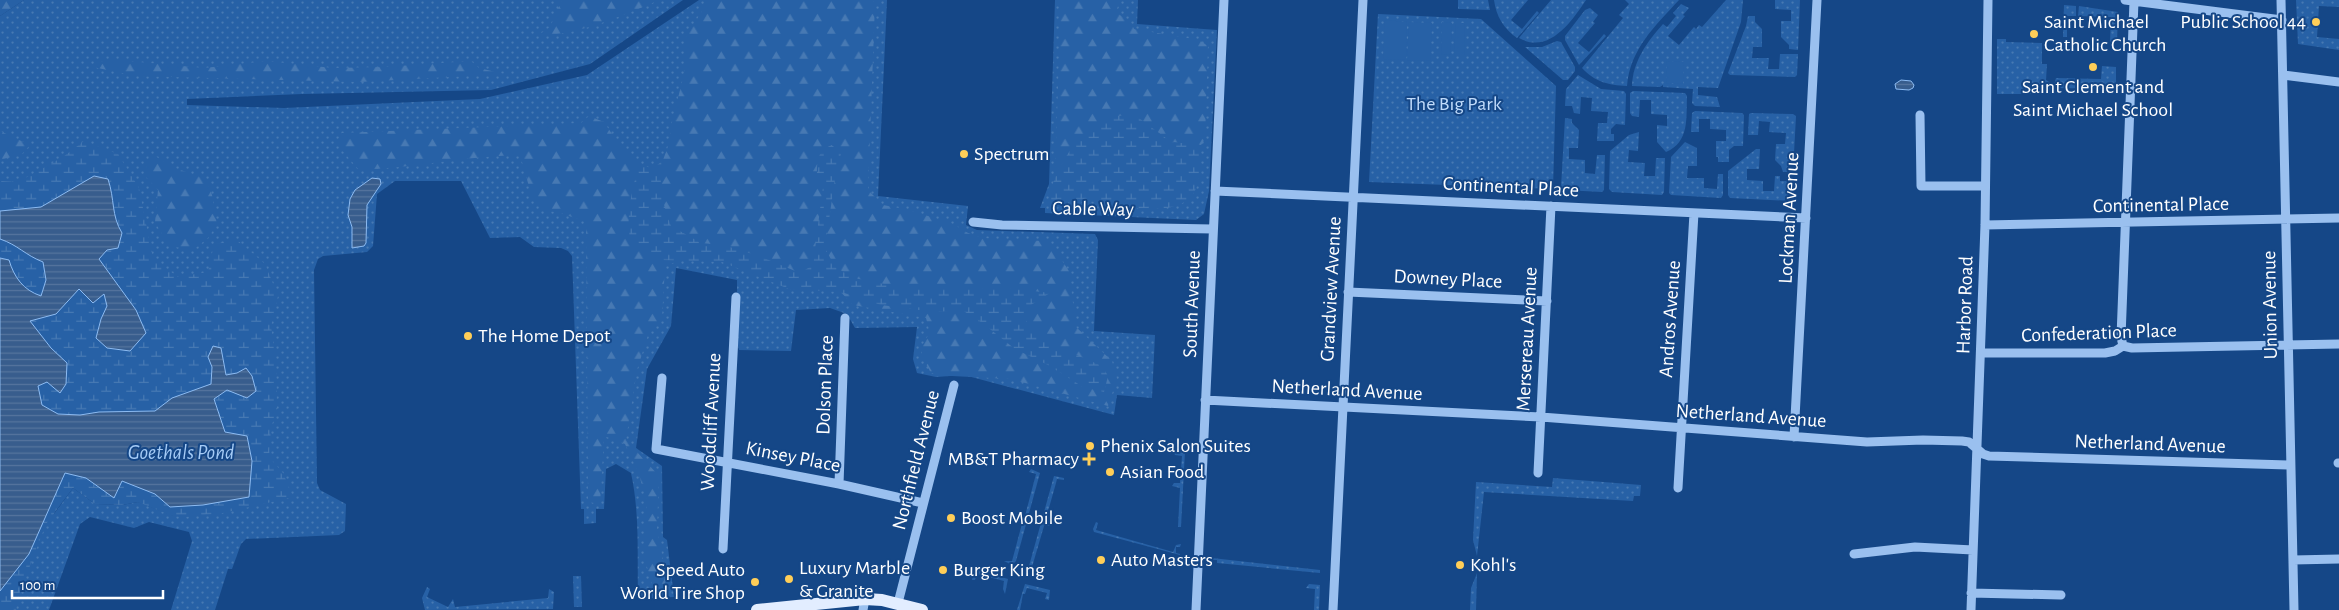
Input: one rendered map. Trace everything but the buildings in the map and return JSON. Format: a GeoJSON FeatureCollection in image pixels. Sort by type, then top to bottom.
{"type":"FeatureCollection","features":[{"type":"Feature","properties":{"kind":"main road"},"geometry":{"type":"LineString","coordinates":[[757,610],[864,605],[882,600],[922,610]]}},
{"type":"Feature","properties":{"kind":"street","name":"South Avenue"},"geometry":{"type":"LineString","coordinates":[[1196,610],[1224,0]]}},
{"type":"Feature","properties":{"kind":"street","name":"Grandview Avenue"},"geometry":{"type":"LineString","coordinates":[[1334,610],[1362,0]]}},
{"type":"Feature","properties":{"kind":"street","name":"Lockman Avenue"},"geometry":{"type":"LineString","coordinates":[[1794,437],[1817,0]]}},
{"type":"Feature","properties":{"kind":"street","name":"Harbor Road"},"geometry":{"type":"LineString","coordinates":[[1971,610],[1985,225],[1988,0]]}},
{"type":"Feature","properties":{"kind":"street","name":"Union Avenue"},"geometry":{"type":"LineString","coordinates":[[2281,0],[2294,610]]}},
{"type":"Feature","properties":{"kind":"street"},"geometry":{"type":"LineString","coordinates":[[2123,346],[2121,337],[2129,1],[2282,20]]}},
{"type":"Feature","properties":{"kind":"street"},"geometry":{"type":"LineString","coordinates":[[2283,76],[2339,82]]}},
{"type":"Feature","properties":{"kind":"street"},"geometry":{"type":"LineString","coordinates":[[1920,116],[1921,186],[1985,186]]}},
{"type":"Feature","properties":{"kind":"street","name":"Continental Place"},"geometry":{"type":"LineString","coordinates":[[1215,191],[1806,218]]}},
{"type":"Feature","properties":{"kind":"street","name":"Mersereau Avenue"},"geometry":{"type":"LineString","coordinates":[[1538,473],[1551,206]]}},
{"type":"Feature","properties":{"kind":"street","name":"Andros Avenue"},"geometry":{"type":"LineString","coordinates":[[1678,488],[1694,213]]}},
{"type":"Feature","properties":{"kind":"street","name":"Continental Place"},"geometry":{"type":"LineString","coordinates":[[1985,225],[2124,224],[2339,218]]}},
{"type":"Feature","properties":{"kind":"street","name":"Cable Way"},"geometry":{"type":"LineString","coordinates":[[973,222],[1212,229]]}},
{"type":"Feature","properties":{"kind":"street","name":"Downey Place"},"geometry":{"type":"LineString","coordinates":[[1348,292],[1547,301]]}},
{"type":"Feature","properties":{"kind":"street","name":"Woodcliff Avenue"},"geometry":{"type":"LineString","coordinates":[[723,549],[726,462],[736,298]]}},
{"type":"Feature","properties":{"kind":"street","name":"Dolson Place"},"geometry":{"type":"LineString","coordinates":[[839,484],[845,318]]}},
{"type":"Feature","properties":{"kind":"street","name":"Confederation Place"},"geometry":{"type":"LineString","coordinates":[[1981,353],[2105,353],[2115,351],[2123,346],[2132,348],[2339,344]]}},
{"type":"Feature","properties":{"kind":"street","name":"Kinsey Place"},"geometry":{"type":"LineString","coordinates":[[662,378],[656,449],[839,484],[923,503]]}},
{"type":"Feature","properties":{"kind":"street","name":"Northfield Avenue"},"geometry":{"type":"LineString","coordinates":[[898,603],[954,384]]}},
{"type":"Feature","properties":{"kind":"street","name":"Netherland Avenue"},"geometry":{"type":"LineString","coordinates":[[1205,400],[1541,417],[1867,442],[1962,441],[1969,442],[1983,454],[1989,456],[2290,465]]}},
{"type":"Feature","properties":{"kind":"street"},"geometry":{"type":"LineString","coordinates":[[1854,554],[1915,547],[1973,550]]}},
{"type":"Feature","properties":{"kind":"street"},"geometry":{"type":"LineString","coordinates":[[2293,560],[2339,559]]}},
{"type":"Feature","properties":{"kind":"street"},"geometry":{"type":"LineString","coordinates":[[1971,593],[2062,595]]}},
{"type":"Feature","properties":{"kind":"green space"},"geometry":{"type":"Polygon","coordinates":[[[0,0],[24,0],[0,16],[0,0]]]}},
{"type":"Feature","properties":{"kind":"green space"},"geometry":{"type":"Polygon","coordinates":[[[24,0],[683,0],[590,64],[491,90],[302,94],[187,99],[187,105],[284,108],[480,99],[587,75],[699,0],[887,0],[878,196],[968,206],[966,225],[977,230],[1095,234],[1098,240],[1094,331],[1155,335],[1152,398],[1117,395],[1114,415],[964,375],[936,377],[917,373],[913,359],[917,327],[855,328],[847,314],[830,308],[796,310],[791,351],[739,350],[737,342],[737,280],[676,268],[671,326],[647,369],[636,448],[662,466],[663,537],[667,540],[674,597],[638,599],[637,520],[631,473],[616,464],[606,469],[604,509],[596,509],[596,523],[584,524],[584,509],[581,509],[572,256],[568,251],[561,248],[534,247],[520,237],[490,238],[461,181],[395,181],[377,194],[373,246],[367,252],[323,256],[318,259],[314,270],[317,483],[320,490],[346,504],[345,531],[339,535],[246,539],[241,544],[232,569],[228,569],[215,610],[171,610],[192,541],[189,532],[149,522],[134,528],[90,517],[80,524],[49,610],[0,610],[0,16],[24,0]],[[372,178],[355,190],[352,248],[366,243],[365,217],[372,178]],[[65,473],[54,514],[73,488],[95,504],[122,505],[138,502],[174,516],[65,473]]]}},
{"type":"Feature","properties":{"kind":"green space"},"geometry":{"type":"Polygon","coordinates":[[[562,0],[660,0],[616,18],[584,28],[554,34],[540,34],[550,27],[562,0]]]}},
{"type":"Feature","properties":{"kind":"green space"},"geometry":{"type":"Polygon","coordinates":[[[712,0],[872,0],[875,3],[868,190],[883,205],[909,210],[956,225],[964,231],[975,235],[1000,240],[1049,241],[1069,271],[1076,327],[1112,361],[1117,379],[1108,406],[1011,379],[931,373],[922,353],[923,344],[930,333],[926,318],[853,305],[836,287],[807,291],[790,289],[747,266],[724,258],[702,256],[665,266],[662,318],[648,335],[637,370],[626,440],[659,476],[657,529],[666,575],[665,584],[653,587],[647,567],[644,541],[647,501],[638,472],[625,444],[604,436],[600,504],[588,502],[586,222],[558,212],[546,211],[532,197],[520,155],[480,157],[359,170],[336,143],[342,133],[581,123],[589,116],[604,122],[620,146],[639,164],[655,168],[663,160],[670,141],[671,126],[684,74],[686,37],[702,11],[712,0]]]}},
{"type":"Feature","properties":{"kind":"green space"},"geometry":{"type":"Polygon","coordinates":[[[1055,0],[1138,0],[1137,24],[1217,30],[1209,191],[1204,214],[1196,220],[1045,213],[1045,208],[1040,208],[1049,184],[1055,0]]]}},
{"type":"Feature","properties":{"kind":"green space"},"geometry":{"type":"Polygon","coordinates":[[[1061,0],[1120,0],[1116,12],[1132,24],[1134,29],[1199,40],[1208,46],[1205,139],[1201,145],[1171,142],[1134,115],[1081,138],[1055,174],[1061,0]]]}},
{"type":"Feature","properties":{"kind":"green space"},"geometry":{"type":"Polygon","coordinates":[[[1458,0],[1488,0],[1490,10],[1458,9],[1458,0]]]}},
{"type":"Feature","properties":{"kind":"green space"},"geometry":{"type":"Polygon","coordinates":[[[1494,0],[1528,0],[1511,20],[1522,29],[1537,11],[1539,13],[1517,38],[1501,22],[1494,0]]]}},
{"type":"Feature","properties":{"kind":"green space"},"geometry":{"type":"Polygon","coordinates":[[[1551,0],[1586,0],[1567,26],[1550,39],[1530,42],[1519,38],[1551,0]]]}},
{"type":"Feature","properties":{"kind":"green space"},"geometry":{"type":"Polygon","coordinates":[[[1625,0],[1679,0],[1638,49],[1629,73],[1627,86],[1602,82],[1592,77],[1582,68],[1623,18],[1619,15],[1629,4],[1625,0]]]}},
{"type":"Feature","properties":{"kind":"green space"},"geometry":{"type":"Polygon","coordinates":[[[1726,0],[1743,0],[1741,22],[1718,88],[1698,87],[1698,95],[1717,97],[1720,107],[1695,106],[1692,103],[1693,89],[1663,87],[1663,85],[1660,87],[1632,86],[1635,68],[1642,52],[1663,24],[1667,27],[1676,16],[1673,13],[1681,4],[1689,8],[1683,15],[1685,16],[1668,36],[1679,45],[1694,27],[1696,29],[1699,25],[1702,27],[1726,0]]]}},
{"type":"Feature","properties":{"kind":"green space"},"geometry":{"type":"Polygon","coordinates":[[[1775,0],[1800,0],[1798,50],[1789,49],[1789,45],[1781,37],[1781,21],[1791,21],[1791,10],[1775,9],[1775,0]]]}},
{"type":"Feature","properties":{"kind":"green space"},"geometry":{"type":"Polygon","coordinates":[[[2296,0],[2339,0],[2339,7],[2319,6],[2317,37],[2339,39],[2339,50],[2298,44],[2296,0]]]}},
{"type":"Feature","properties":{"kind":"green space"},"geometry":{"type":"Polygon","coordinates":[[[2064,5],[2076,6],[2076,16],[2067,16],[2067,37],[2063,37],[2064,5]]]}},
{"type":"Feature","properties":{"kind":"green space"},"geometry":{"type":"Polygon","coordinates":[[[2079,6],[2118,12],[2117,42],[2110,42],[2111,17],[2078,16],[2079,6]]]}},
{"type":"Feature","properties":{"kind":"green space"},"geometry":{"type":"Polygon","coordinates":[[[1590,8],[1598,15],[1593,22],[1595,23],[1578,43],[1589,52],[1604,34],[1606,36],[1579,65],[1565,40],[1565,36],[1585,10],[1590,8]]]}},
{"type":"Feature","properties":{"kind":"green space","name":"The Big Park"},"geometry":{"type":"Polygon","coordinates":[[[1378,14],[1481,19],[1556,86],[1553,189],[1369,182],[1378,14]]]}},
{"type":"Feature","properties":{"kind":"green space"},"geometry":{"type":"Polygon","coordinates":[[[1748,16],[1755,16],[1755,22],[1762,29],[1762,47],[1753,47],[1752,58],[1769,58],[1768,69],[1779,69],[1780,54],[1798,54],[1797,75],[1795,77],[1730,75],[1728,73],[1748,16]]]}},
{"type":"Feature","properties":{"kind":"green space"},"geometry":{"type":"Polygon","coordinates":[[[1385,20],[1407,22],[1406,60],[1383,59],[1385,20]]]}},
{"type":"Feature","properties":{"kind":"green space"},"geometry":{"type":"Polygon","coordinates":[[[1409,22],[1432,23],[1430,61],[1407,60],[1409,22]]]}},
{"type":"Feature","properties":{"kind":"green space"},"geometry":{"type":"Polygon","coordinates":[[[1442,22],[1452,23],[1450,55],[1441,54],[1442,22]]]}},
{"type":"Feature","properties":{"kind":"green space"},"geometry":{"type":"Polygon","coordinates":[[[1456,23],[1465,23],[1464,55],[1454,55],[1456,23]]]}},
{"type":"Feature","properties":{"kind":"green space"},"geometry":{"type":"Polygon","coordinates":[[[1997,39],[2006,39],[2006,42],[2042,43],[2042,64],[2047,64],[2046,80],[2054,85],[2056,78],[2101,79],[2102,66],[2116,67],[2116,89],[2056,88],[2055,94],[1997,94],[1997,39]]]}},
{"type":"Feature","properties":{"kind":"green space"},"geometry":{"type":"Polygon","coordinates":[[[1557,41],[1561,42],[1575,67],[1575,71],[1568,80],[1563,80],[1525,47],[1542,47],[1557,41]]]}},
{"type":"Feature","properties":{"kind":"green space"},"geometry":{"type":"Polygon","coordinates":[[[106,59],[204,68],[266,61],[333,68],[383,67],[471,61],[479,68],[504,74],[359,82],[136,76],[93,67],[106,59]]]}},
{"type":"Feature","properties":{"kind":"green space"},"geometry":{"type":"Polygon","coordinates":[[[1667,61],[1684,62],[1683,84],[1666,83],[1667,61]]]}},
{"type":"Feature","properties":{"kind":"green space"},"geometry":{"type":"Polygon","coordinates":[[[1578,75],[1601,89],[1624,91],[1626,94],[1625,125],[1616,124],[1611,129],[1611,134],[1614,134],[1614,141],[1597,141],[1598,123],[1607,123],[1608,112],[1591,111],[1592,98],[1581,97],[1580,114],[1574,113],[1572,106],[1565,106],[1566,89],[1578,75]]]}},
{"type":"Feature","properties":{"kind":"green space"},"geometry":{"type":"Polygon","coordinates":[[[1633,91],[1685,93],[1687,96],[1685,128],[1683,135],[1674,148],[1666,152],[1657,142],[1657,125],[1667,126],[1667,115],[1651,114],[1651,100],[1640,100],[1639,117],[1632,116],[1630,113],[1630,93],[1633,91]]]}},
{"type":"Feature","properties":{"kind":"green space"},"geometry":{"type":"Polygon","coordinates":[[[1695,111],[1742,113],[1744,115],[1743,146],[1734,146],[1729,150],[1729,162],[1718,162],[1718,157],[1716,157],[1716,141],[1726,141],[1726,130],[1710,129],[1710,119],[1699,119],[1699,132],[1691,132],[1692,113],[1695,111]]]}},
{"type":"Feature","properties":{"kind":"green space"},"geometry":{"type":"Polygon","coordinates":[[[1749,114],[1793,114],[1796,116],[1793,172],[1783,172],[1781,166],[1775,160],[1776,144],[1785,144],[1786,133],[1769,132],[1770,122],[1759,121],[1758,135],[1748,135],[1749,114]]]}},
{"type":"Feature","properties":{"kind":"green space"},"geometry":{"type":"Polygon","coordinates":[[[1135,115],[1171,142],[1201,145],[1199,177],[1193,194],[1184,202],[1171,207],[1156,209],[1122,207],[1078,199],[1063,208],[1048,206],[1053,183],[1059,170],[1065,158],[1082,135],[1103,118],[1135,115]]]}},
{"type":"Feature","properties":{"kind":"green space"},"geometry":{"type":"Polygon","coordinates":[[[1565,118],[1572,119],[1572,123],[1579,130],[1578,148],[1569,148],[1569,159],[1585,160],[1585,173],[1595,174],[1597,155],[1605,155],[1604,190],[1602,192],[1564,190],[1561,187],[1565,118]]]}},
{"type":"Feature","properties":{"kind":"green space"},"geometry":{"type":"Polygon","coordinates":[[[0,131],[30,145],[22,154],[0,160],[0,131]]]}},
{"type":"Feature","properties":{"kind":"green space"},"geometry":{"type":"Polygon","coordinates":[[[1639,132],[1638,151],[1629,150],[1628,162],[1645,163],[1644,176],[1655,176],[1656,158],[1665,158],[1664,192],[1662,195],[1612,192],[1609,189],[1610,151],[1629,135],[1639,132]]]}},
{"type":"Feature","properties":{"kind":"green space"},"geometry":{"type":"Polygon","coordinates":[[[84,141],[118,154],[139,188],[153,259],[178,277],[208,272],[214,244],[237,240],[265,264],[278,296],[271,326],[276,364],[277,409],[271,428],[269,457],[283,473],[293,497],[223,513],[185,517],[173,516],[138,502],[122,505],[95,504],[73,488],[46,524],[18,597],[16,610],[0,610],[0,181],[18,182],[63,157],[84,141]]]}},
{"type":"Feature","properties":{"kind":"green space"},"geometry":{"type":"Polygon","coordinates":[[[1685,142],[1697,148],[1697,166],[1688,166],[1687,178],[1704,178],[1704,188],[1717,189],[1718,174],[1723,174],[1723,195],[1721,198],[1671,195],[1669,193],[1671,157],[1685,142]]]}},
{"type":"Feature","properties":{"kind":"green space"},"geometry":{"type":"Polygon","coordinates":[[[832,145],[841,154],[836,171],[825,248],[835,267],[854,278],[904,288],[1017,289],[1050,293],[1031,305],[1026,321],[1047,342],[1102,366],[1108,376],[1104,392],[1083,387],[1048,365],[1015,349],[981,322],[962,310],[935,312],[881,305],[841,292],[789,289],[722,262],[662,260],[649,257],[631,244],[629,214],[639,164],[652,167],[663,160],[662,194],[671,226],[701,243],[723,245],[759,256],[800,273],[813,265],[823,186],[817,178],[818,163],[820,154],[832,145]]]}},
{"type":"Feature","properties":{"kind":"green space"},"geometry":{"type":"Polygon","coordinates":[[[1756,149],[1760,149],[1759,169],[1747,169],[1747,180],[1763,181],[1763,191],[1774,191],[1775,176],[1780,176],[1780,181],[1786,181],[1787,176],[1793,177],[1792,201],[1730,198],[1728,195],[1728,171],[1756,149]]]}},
{"type":"Feature","properties":{"kind":"green space"},"geometry":{"type":"Polygon","coordinates":[[[150,153],[175,168],[206,179],[212,195],[217,224],[208,238],[193,250],[169,246],[155,222],[158,190],[144,175],[150,153]]]}},
{"type":"Feature","properties":{"kind":"green space"},"geometry":{"type":"Polygon","coordinates":[[[1185,451],[1181,527],[1178,527],[1180,488],[1172,486],[1174,483],[1180,483],[1182,456],[1175,455],[1174,453],[1185,451]]]}},
{"type":"Feature","properties":{"kind":"green space"},"geometry":{"type":"Polygon","coordinates":[[[1031,469],[1040,473],[1016,561],[1012,565],[1004,561],[1012,561],[1023,520],[1017,516],[1025,516],[1036,474],[1029,472],[1031,469]]]}},
{"type":"Feature","properties":{"kind":"green space"},"geometry":{"type":"Polygon","coordinates":[[[1054,476],[1064,478],[1064,480],[1057,479],[1045,522],[1051,526],[1044,526],[1032,567],[1038,569],[1037,572],[1030,570],[1029,566],[1054,476]]]}},
{"type":"Feature","properties":{"kind":"green space"},"geometry":{"type":"Polygon","coordinates":[[[1553,478],[1641,485],[1640,496],[1634,496],[1633,501],[1484,492],[1477,556],[1473,540],[1476,482],[1552,487],[1553,478]]]}},
{"type":"Feature","properties":{"kind":"green space"},"geometry":{"type":"Polygon","coordinates":[[[1096,522],[1098,523],[1096,530],[1173,552],[1176,545],[1181,544],[1180,547],[1176,547],[1176,553],[1180,555],[1094,532],[1093,529],[1096,522]]]}},
{"type":"Feature","properties":{"kind":"green space"},"geometry":{"type":"Polygon","coordinates":[[[1212,558],[1320,570],[1320,573],[1217,563],[1217,560],[1212,560],[1212,558]]]}},
{"type":"Feature","properties":{"kind":"green space"},"geometry":{"type":"Polygon","coordinates":[[[977,570],[1008,579],[1005,594],[1003,589],[1004,581],[977,574],[975,580],[972,580],[974,571],[977,570]]]}},
{"type":"Feature","properties":{"kind":"green space"},"geometry":{"type":"Polygon","coordinates":[[[1477,573],[1476,610],[1470,610],[1471,588],[1477,573]]]}},
{"type":"Feature","properties":{"kind":"green space"},"geometry":{"type":"Polygon","coordinates":[[[573,576],[581,576],[582,607],[574,607],[573,576]]]}},
{"type":"Feature","properties":{"kind":"green space"},"geometry":{"type":"Polygon","coordinates":[[[1025,584],[1050,590],[1049,600],[1045,599],[1047,593],[1027,588],[1025,594],[1023,594],[1020,610],[1017,610],[1025,584]]]}},
{"type":"Feature","properties":{"kind":"green space"},"geometry":{"type":"Polygon","coordinates":[[[1309,584],[1320,585],[1319,610],[1314,610],[1315,589],[1306,588],[1309,584]]]}},
{"type":"Feature","properties":{"kind":"green space"},"geometry":{"type":"Polygon","coordinates":[[[427,587],[430,589],[427,597],[448,607],[453,599],[455,607],[548,598],[549,589],[554,592],[553,609],[425,610],[422,598],[427,587]]]}},
{"type":"Feature","properties":{"kind":"water"},"geometry":{"type":"Polygon","coordinates":[[[1901,80],[1911,81],[1914,85],[1913,88],[1909,90],[1896,89],[1895,84],[1901,80]]]}},
{"type":"Feature","properties":{"kind":"water","name":"Goethals Pond"},"geometry":{"type":"Polygon","coordinates":[[[94,176],[108,179],[116,220],[122,233],[118,248],[107,250],[99,259],[136,310],[146,333],[130,351],[107,348],[96,338],[107,306],[104,294],[93,303],[79,289],[56,314],[30,321],[51,348],[67,363],[66,384],[60,393],[47,382],[38,386],[42,405],[58,414],[80,415],[99,412],[155,411],[172,398],[211,384],[212,367],[208,357],[213,346],[221,348],[226,375],[237,373],[246,368],[252,376],[256,391],[247,398],[227,390],[214,399],[225,432],[247,436],[252,461],[249,497],[203,505],[170,507],[155,494],[122,481],[114,498],[86,478],[65,473],[29,554],[0,591],[0,258],[9,260],[20,282],[29,290],[41,296],[46,280],[43,262],[0,239],[0,211],[41,207],[94,176]]]}},
{"type":"Feature","properties":{"kind":"water"},"geometry":{"type":"Polygon","coordinates":[[[372,178],[380,179],[381,184],[367,205],[366,243],[364,246],[352,248],[352,227],[348,215],[350,199],[355,190],[372,178]]]}},
{"type":"Feature","properties":{"kind":"place","name":"Public School 44"},"geometry":{"type":"Point","coordinates":[2316,22]}},
{"type":"Feature","properties":{"kind":"place","name":"Saint Michael Catholic Church"},"geometry":{"type":"Point","coordinates":[2034,34]}},
{"type":"Feature","properties":{"kind":"place","name":"Saint Clement and Saint Michael School"},"geometry":{"type":"Point","coordinates":[2093,67]}},
{"type":"Feature","properties":{"kind":"place","name":"Spectrum"},"geometry":{"type":"Point","coordinates":[964,154]}},
{"type":"Feature","properties":{"kind":"place","name":"The Home Depot"},"geometry":{"type":"Point","coordinates":[468,336]}},
{"type":"Feature","properties":{"kind":"place","name":"Phenix Salon Suites"},"geometry":{"type":"Point","coordinates":[1090,446]}},
{"type":"Feature","properties":{"kind":"place","name":"MB&T Pharmacy"},"geometry":{"type":"Point","coordinates":[1089,459]}},
{"type":"Feature","properties":{"kind":"place","name":"Asian Food"},"geometry":{"type":"Point","coordinates":[1110,472]}},
{"type":"Feature","properties":{"kind":"place","name":"Boost Mobile"},"geometry":{"type":"Point","coordinates":[951,518]}},
{"type":"Feature","properties":{"kind":"place","name":"Auto Masters"},"geometry":{"type":"Point","coordinates":[1101,560]}},
{"type":"Feature","properties":{"kind":"place","name":"Kohl's"},"geometry":{"type":"Point","coordinates":[1460,565]}},
{"type":"Feature","properties":{"kind":"place","name":"Burger King"},"geometry":{"type":"Point","coordinates":[943,570]}},
{"type":"Feature","properties":{"kind":"place","name":"Luxury Marble & Granite"},"geometry":{"type":"Point","coordinates":[789,579]}},
{"type":"Feature","properties":{"kind":"place","name":"Speed Auto World Tire Shop"},"geometry":{"type":"Point","coordinates":[755,582]}}]}
